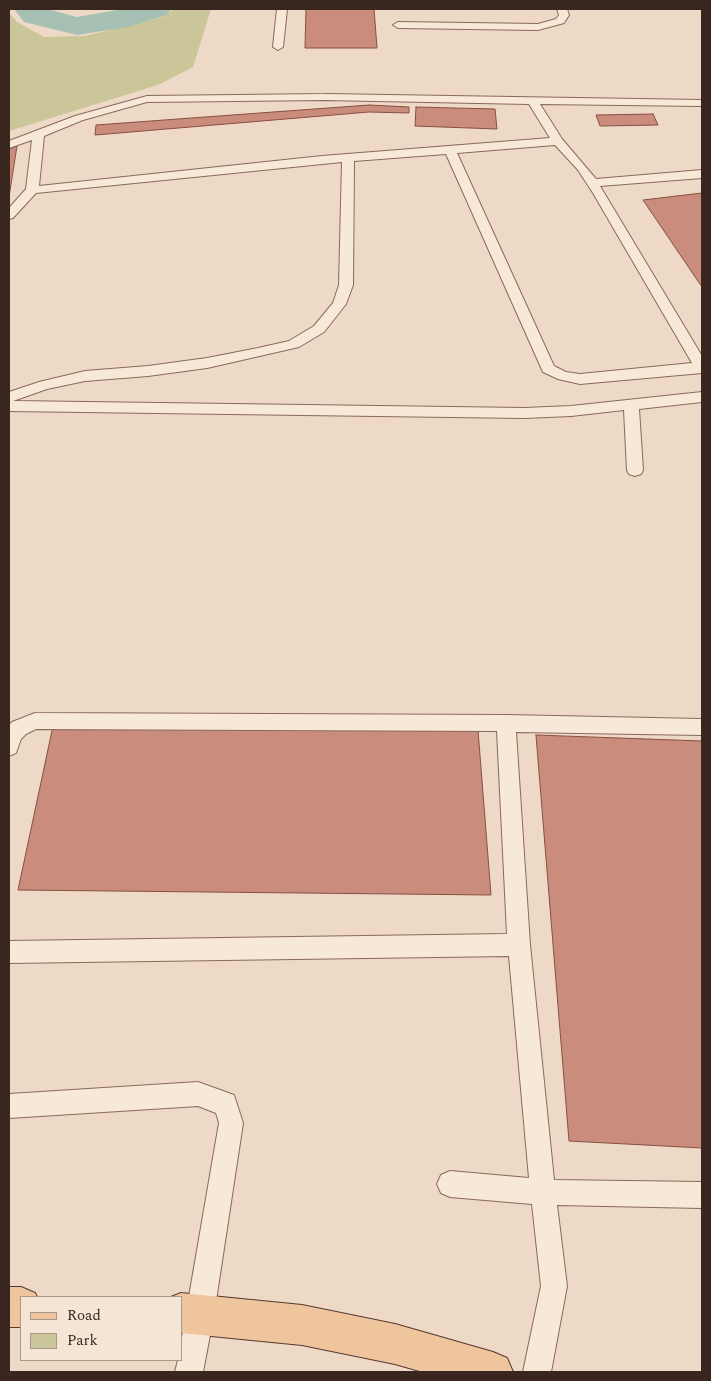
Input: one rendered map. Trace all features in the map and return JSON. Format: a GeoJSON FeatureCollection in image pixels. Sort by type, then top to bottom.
{"type":"FeatureCollection","features":[{"type":"Feature","properties":{"kind":"main road"},"geometry":{"type":"LineString","coordinates":[[191,1314],[302,1325],[395,1344],[493,1372]]}},
{"type":"Feature","properties":{"kind":"lane"},"geometry":{"type":"LineString","coordinates":[[278,47],[282,9]]}},
{"type":"Feature","properties":{"kind":"lane"},"geometry":{"type":"LineString","coordinates":[[398,25],[538,27],[560,21],[564,16],[562,9]]}},
{"type":"Feature","properties":{"kind":"lane"},"geometry":{"type":"LineString","coordinates":[[9,145],[79,118],[147,99],[325,97],[702,103]]}},
{"type":"Feature","properties":{"kind":"lane"},"geometry":{"type":"LineString","coordinates":[[450,150],[548,368],[563,376],[580,379],[702,367],[592,182],[558,141],[540,116],[532,100]]}},
{"type":"Feature","properties":{"kind":"lane"},"geometry":{"type":"LineString","coordinates":[[9,215],[32,190],[38,134]]}},
{"type":"Feature","properties":{"kind":"lane"},"geometry":{"type":"LineString","coordinates":[[32,190],[348,158],[558,141]]}},
{"type":"Feature","properties":{"kind":"lane"},"geometry":{"type":"LineString","coordinates":[[9,397],[44,385],[85,376],[158,370],[258,353],[294,344],[319,329],[339,304],[346,285],[348,158]]}},
{"type":"Feature","properties":{"kind":"lane"},"geometry":{"type":"LineString","coordinates":[[592,182],[702,174]]}},
{"type":"Feature","properties":{"kind":"lane"},"geometry":{"type":"LineString","coordinates":[[9,406],[524,413],[571,411],[702,397]]}},
{"type":"Feature","properties":{"kind":"lane"},"geometry":{"type":"LineString","coordinates":[[631,405],[635,470]]}},
{"type":"Feature","properties":{"kind":"lane"},"geometry":{"type":"LineString","coordinates":[[9,747],[12,735],[19,728],[35,721],[506,723],[702,727]]}},
{"type":"Feature","properties":{"kind":"lane"},"geometry":{"type":"LineString","coordinates":[[506,723],[519,945],[554,1286],[538,1372]]}},
{"type":"Feature","properties":{"kind":"lane"},"geometry":{"type":"LineString","coordinates":[[9,952],[519,945]]}},
{"type":"Feature","properties":{"kind":"lane"},"geometry":{"type":"LineString","coordinates":[[9,1106],[198,1094],[225,1104],[231,1123],[191,1314],[189,1372]]}},
{"type":"Feature","properties":{"kind":"lane"},"geometry":{"type":"LineString","coordinates":[[450,1184],[543,1192],[702,1195]]}},
{"type":"Feature","properties":{"kind":"green space"},"geometry":{"type":"Polygon","coordinates":[[[174,9],[211,9],[193,67],[158,85],[9,131],[9,13],[17,22],[44,37],[85,36],[163,17],[174,9]]]}},
{"type":"Feature","properties":{"kind":"building"},"geometry":{"type":"Polygon","coordinates":[[[306,9],[374,9],[377,48],[305,48],[306,9]]]}},
{"type":"Feature","properties":{"kind":"building"},"geometry":{"type":"Polygon","coordinates":[[[369,105],[409,107],[409,113],[369,112],[95,135],[96,125],[369,105]]]}},
{"type":"Feature","properties":{"kind":"building"},"geometry":{"type":"Polygon","coordinates":[[[416,107],[495,109],[497,129],[415,126],[416,107]]]}},
{"type":"Feature","properties":{"kind":"building"},"geometry":{"type":"Polygon","coordinates":[[[653,114],[658,125],[600,126],[596,115],[653,114]]]}},
{"type":"Feature","properties":{"kind":"building"},"geometry":{"type":"Polygon","coordinates":[[[17,146],[9,197],[9,149],[17,146]]]}},
{"type":"Feature","properties":{"kind":"building"},"geometry":{"type":"Polygon","coordinates":[[[702,193],[702,287],[643,200],[702,193]]]}},
{"type":"Feature","properties":{"kind":"building"},"geometry":{"type":"Polygon","coordinates":[[[53,726],[478,730],[491,895],[18,890],[53,726]]]}},
{"type":"Feature","properties":{"kind":"building"},"geometry":{"type":"Polygon","coordinates":[[[536,735],[702,741],[702,1148],[569,1141],[536,735]]]}},
{"type":"Feature","properties":{"kind":"waterway"},"geometry":{"type":"LineString","coordinates":[[29,9],[35,15],[77,26],[117,20],[156,9]]}}]}
